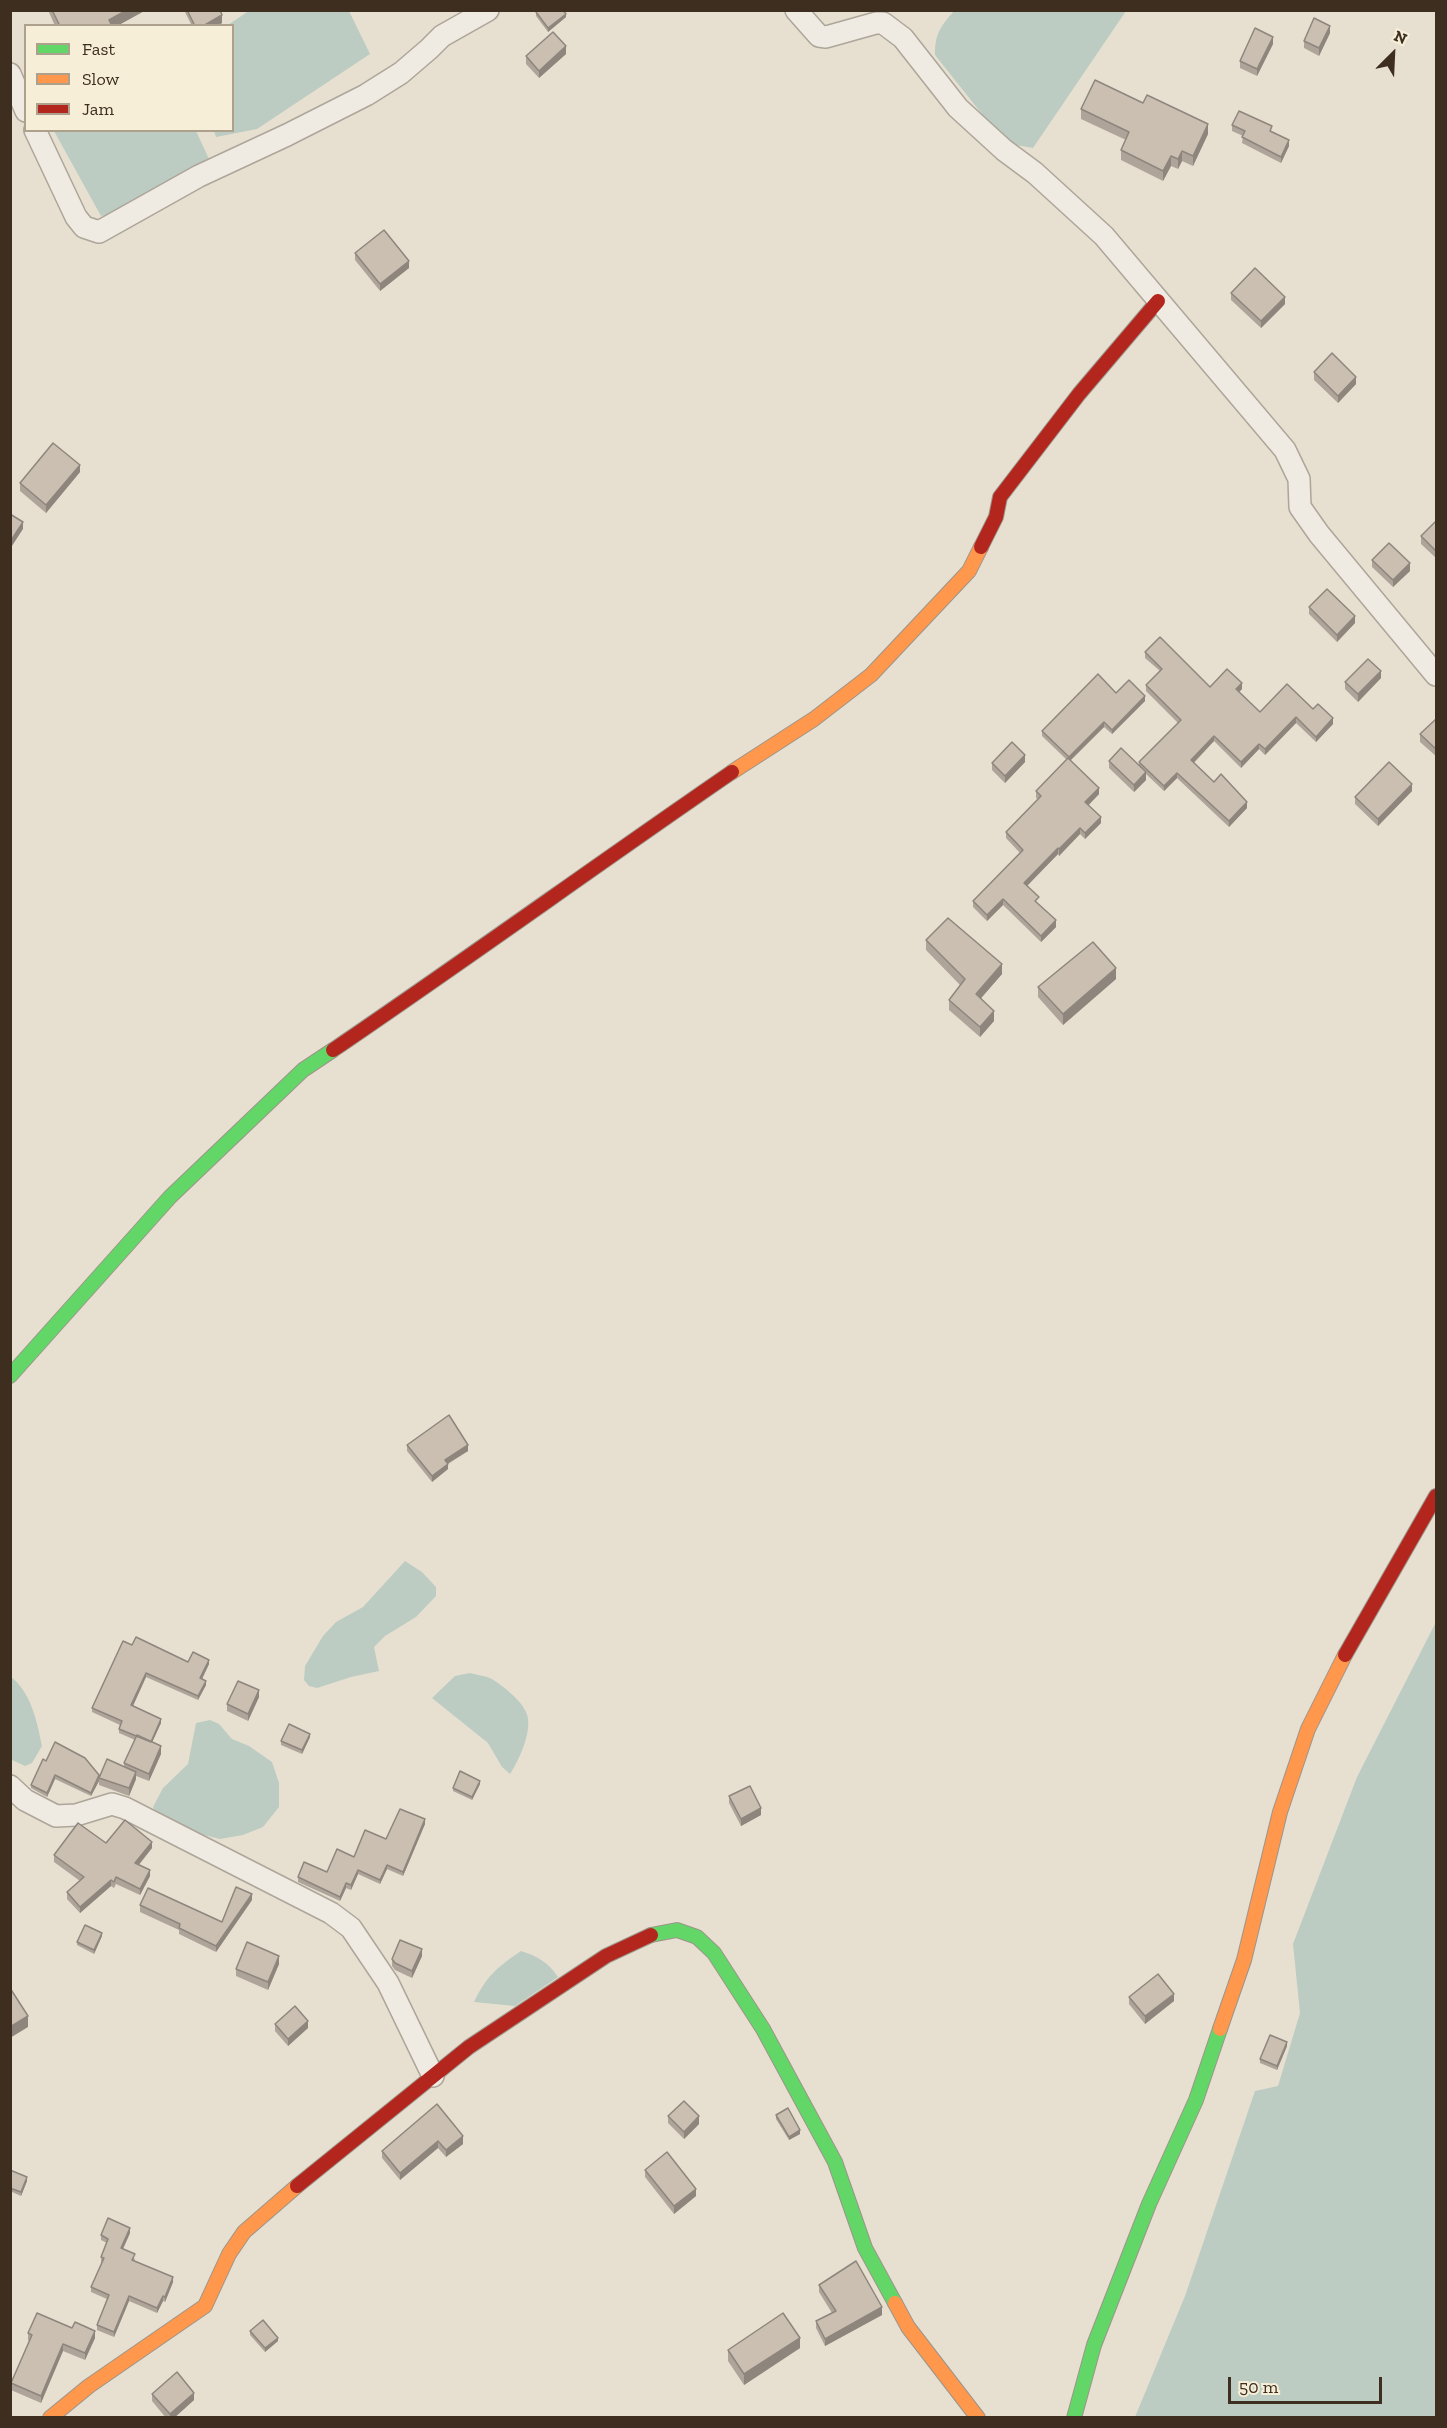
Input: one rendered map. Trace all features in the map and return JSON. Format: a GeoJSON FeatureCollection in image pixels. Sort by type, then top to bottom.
{"type":"FeatureCollection","features":[{"type":"Feature","properties":{"kind":"street"},"geometry":{"type":"LineString","coordinates":[[36,132],[76,217],[84,227],[99,232],[199,176],[366,95],[401,73],[442,36],[488,10]]}},
{"type":"Feature","properties":{"kind":"street"},"geometry":{"type":"LineString","coordinates":[[796,10],[819,36],[833,36],[876,23],[884,24],[903,38],[958,108],[1004,150],[1035,173],[1104,236],[1285,450],[1299,479],[1300,507],[1312,525],[1437,675]]}},
{"type":"Feature","properties":{"kind":"street"},"geometry":{"type":"LineString","coordinates":[[10,74],[24,106]]}},
{"type":"Feature","properties":{"kind":"street"},"geometry":{"type":"LineString","coordinates":[[10,1376],[170,1197],[303,1070],[442,976],[571,883],[738,768],[814,719],[871,675],[969,571],[996,517],[1000,497],[1079,394],[1158,301]]}},
{"type":"Feature","properties":{"kind":"street"},"geometry":{"type":"LineString","coordinates":[[1074,2418],[1094,2345],[1149,2204],[1196,2100],[1244,1960],[1280,1812],[1308,1729],[1354,1638],[1437,1496]]}},
{"type":"Feature","properties":{"kind":"street"},"geometry":{"type":"LineString","coordinates":[[10,1786],[25,1800],[56,1816],[76,1815],[112,1804],[125,1808],[331,1913],[351,1928],[388,1983],[433,2076]]}},
{"type":"Feature","properties":{"kind":"street"},"geometry":{"type":"LineString","coordinates":[[50,2418],[89,2386],[205,2306],[224,2265],[244,2232],[275,2203],[470,2047],[606,1956],[650,1935],[676,1930],[697,1937],[714,1953],[768,2039],[835,2162],[865,2248],[908,2327],[978,2418]]}},
{"type":"Feature","properties":{"kind":"shaded area"},"geometry":{"type":"Polygon","coordinates":[[[250,10],[349,11],[370,54],[257,129],[216,137],[214,132],[234,132],[234,24],[229,24],[250,10]]]}},
{"type":"Feature","properties":{"kind":"shaded area"},"geometry":{"type":"Polygon","coordinates":[[[954,11],[1126,11],[1033,148],[1005,143],[935,55],[939,31],[954,11]]]}},
{"type":"Feature","properties":{"kind":"shaded area"},"geometry":{"type":"Polygon","coordinates":[[[55,132],[196,132],[209,159],[116,213],[101,216],[55,132]]]}},
{"type":"Feature","properties":{"kind":"shaded area"},"geometry":{"type":"Polygon","coordinates":[[[405,1561],[422,1572],[436,1587],[436,1596],[416,1617],[385,1636],[374,1647],[379,1671],[317,1688],[309,1686],[304,1680],[305,1666],[323,1636],[336,1622],[363,1607],[405,1561]]]}},
{"type":"Feature","properties":{"kind":"shaded area"},"geometry":{"type":"Polygon","coordinates":[[[1436,1622],[1436,2417],[1135,2417],[1185,2296],[1255,2091],[1278,2086],[1300,2013],[1293,1944],[1357,1777],[1436,1622]]]}},
{"type":"Feature","properties":{"kind":"shaded area"},"geometry":{"type":"Polygon","coordinates":[[[470,1673],[492,1679],[516,1698],[526,1712],[527,1735],[510,1774],[502,1767],[488,1743],[432,1698],[455,1676],[470,1673]]]}},
{"type":"Feature","properties":{"kind":"shaded area"},"geometry":{"type":"Polygon","coordinates":[[[10,1676],[28,1699],[42,1746],[32,1763],[25,1766],[12,1760],[11,1755],[10,1676]]]}},
{"type":"Feature","properties":{"kind":"shaded area"},"geometry":{"type":"Polygon","coordinates":[[[210,1720],[219,1724],[232,1739],[249,1746],[272,1762],[279,1783],[279,1807],[263,1827],[243,1835],[220,1839],[180,1829],[158,1819],[153,1807],[163,1788],[188,1764],[196,1723],[210,1720]]]}},
{"type":"Feature","properties":{"kind":"shaded area"},"geometry":{"type":"Polygon","coordinates":[[[521,1951],[542,1960],[558,1977],[515,2006],[474,2002],[493,1973],[521,1951]]]}},
{"type":"Feature","properties":{"kind":"building"},"geometry":{"type":"Polygon","coordinates":[[[52,10],[127,10],[109,20],[111,24],[59,24],[52,10]]]}},
{"type":"Feature","properties":{"kind":"building"},"geometry":{"type":"Polygon","coordinates":[[[187,10],[220,10],[222,15],[206,24],[194,24],[187,10]]]}},
{"type":"Feature","properties":{"kind":"building"},"geometry":{"type":"Polygon","coordinates":[[[538,10],[563,10],[566,14],[548,28],[536,12],[538,10]]]}},
{"type":"Feature","properties":{"kind":"building"},"geometry":{"type":"Polygon","coordinates":[[[1314,18],[1330,26],[1319,48],[1304,41],[1314,18]]]}},
{"type":"Feature","properties":{"kind":"building"},"geometry":{"type":"Polygon","coordinates":[[[1255,28],[1273,37],[1257,69],[1240,61],[1255,28]]]}},
{"type":"Feature","properties":{"kind":"building"},"geometry":{"type":"Polygon","coordinates":[[[553,32],[566,46],[539,71],[526,56],[553,32]]]}},
{"type":"Feature","properties":{"kind":"building"},"geometry":{"type":"Polygon","coordinates":[[[1095,80],[1143,103],[1147,95],[1208,124],[1193,156],[1182,151],[1178,159],[1171,156],[1163,171],[1121,150],[1129,132],[1081,109],[1095,80]]]}},
{"type":"Feature","properties":{"kind":"building"},"geometry":{"type":"Polygon","coordinates":[[[1239,111],[1272,126],[1270,131],[1289,140],[1281,157],[1242,137],[1245,131],[1232,125],[1239,111]]]}},
{"type":"Feature","properties":{"kind":"building"},"geometry":{"type":"Polygon","coordinates":[[[384,230],[409,261],[380,284],[355,253],[384,230]]]}},
{"type":"Feature","properties":{"kind":"building"},"geometry":{"type":"Polygon","coordinates":[[[1255,268],[1285,297],[1261,321],[1231,293],[1255,268]]]}},
{"type":"Feature","properties":{"kind":"building"},"geometry":{"type":"Polygon","coordinates":[[[1332,353],[1356,377],[1338,396],[1314,372],[1332,353]]]}},
{"type":"Feature","properties":{"kind":"building"},"geometry":{"type":"Polygon","coordinates":[[[53,443],[80,465],[46,505],[20,483],[53,443]]]}},
{"type":"Feature","properties":{"kind":"building"},"geometry":{"type":"Polygon","coordinates":[[[10,514],[23,522],[10,542],[10,514]]]}},
{"type":"Feature","properties":{"kind":"building"},"geometry":{"type":"Polygon","coordinates":[[[1437,520],[1437,552],[1421,536],[1437,520]]]}},
{"type":"Feature","properties":{"kind":"building"},"geometry":{"type":"Polygon","coordinates":[[[1389,543],[1410,563],[1393,580],[1372,560],[1389,543]]]}},
{"type":"Feature","properties":{"kind":"building"},"geometry":{"type":"Polygon","coordinates":[[[1327,589],[1355,616],[1337,635],[1309,607],[1327,589]]]}},
{"type":"Feature","properties":{"kind":"building"},"geometry":{"type":"Polygon","coordinates":[[[1160,637],[1210,687],[1227,669],[1242,683],[1236,689],[1260,712],[1287,684],[1313,709],[1318,704],[1333,718],[1316,737],[1296,717],[1265,749],[1259,744],[1241,762],[1214,736],[1191,760],[1214,782],[1221,774],[1247,802],[1229,821],[1177,773],[1164,786],[1139,762],[1181,720],[1146,685],[1162,669],[1145,652],[1160,637]]]}},
{"type":"Feature","properties":{"kind":"building"},"geometry":{"type":"Polygon","coordinates":[[[1368,659],[1381,671],[1358,694],[1345,682],[1368,659]]]}},
{"type":"Feature","properties":{"kind":"building"},"geometry":{"type":"Polygon","coordinates":[[[1098,674],[1116,693],[1129,680],[1145,696],[1112,730],[1104,722],[1069,757],[1042,731],[1098,674]]]}},
{"type":"Feature","properties":{"kind":"building"},"geometry":{"type":"Polygon","coordinates":[[[1437,718],[1437,750],[1420,734],[1437,718]]]}},
{"type":"Feature","properties":{"kind":"building"},"geometry":{"type":"Polygon","coordinates":[[[1012,742],[1025,755],[1005,776],[992,763],[1012,742]]]}},
{"type":"Feature","properties":{"kind":"building"},"geometry":{"type":"Polygon","coordinates":[[[1121,748],[1146,772],[1134,785],[1109,761],[1121,748]]]}},
{"type":"Feature","properties":{"kind":"building"},"geometry":{"type":"Polygon","coordinates":[[[1068,758],[1099,788],[1085,802],[1101,817],[1085,833],[1080,828],[1024,883],[1039,897],[1035,901],[1056,920],[1041,936],[1003,899],[987,915],[973,901],[1023,850],[1006,832],[1041,796],[1036,791],[1068,758]]]}},
{"type":"Feature","properties":{"kind":"building"},"geometry":{"type":"Polygon","coordinates":[[[1389,762],[1412,784],[1378,819],[1355,797],[1389,762]]]}},
{"type":"Feature","properties":{"kind":"building"},"geometry":{"type":"Polygon","coordinates":[[[948,918],[1002,964],[976,994],[994,1011],[980,1027],[949,1000],[965,979],[926,940],[948,918]]]}},
{"type":"Feature","properties":{"kind":"building"},"geometry":{"type":"Polygon","coordinates":[[[1093,942],[1116,968],[1063,1014],[1038,987],[1093,942]]]}},
{"type":"Feature","properties":{"kind":"building"},"geometry":{"type":"Polygon","coordinates":[[[449,1415],[468,1445],[445,1460],[448,1464],[432,1476],[407,1445],[449,1415]]]}},
{"type":"Feature","properties":{"kind":"building"},"geometry":{"type":"Polygon","coordinates":[[[136,1637],[188,1662],[193,1652],[209,1660],[200,1678],[206,1681],[198,1696],[146,1673],[131,1705],[161,1719],[151,1742],[119,1729],[122,1721],[92,1708],[123,1641],[132,1645],[136,1637]]]}},
{"type":"Feature","properties":{"kind":"building"},"geometry":{"type":"Polygon","coordinates":[[[238,1681],[259,1690],[248,1714],[227,1704],[238,1681]]]}},
{"type":"Feature","properties":{"kind":"building"},"geometry":{"type":"Polygon","coordinates":[[[289,1724],[310,1734],[302,1750],[281,1741],[289,1724]]]}},
{"type":"Feature","properties":{"kind":"building"},"geometry":{"type":"Polygon","coordinates":[[[137,1735],[161,1746],[149,1774],[124,1763],[137,1735]]]}},
{"type":"Feature","properties":{"kind":"building"},"geometry":{"type":"Polygon","coordinates":[[[55,1742],[85,1758],[99,1775],[91,1793],[55,1775],[47,1793],[31,1785],[43,1759],[46,1761],[55,1742]]]}},
{"type":"Feature","properties":{"kind":"building"},"geometry":{"type":"Polygon","coordinates":[[[107,1759],[136,1772],[129,1788],[99,1778],[107,1759]]]}},
{"type":"Feature","properties":{"kind":"building"},"geometry":{"type":"Polygon","coordinates":[[[460,1771],[480,1781],[472,1797],[453,1788],[460,1771]]]}},
{"type":"Feature","properties":{"kind":"building"},"geometry":{"type":"Polygon","coordinates":[[[750,1786],[761,1808],[741,1819],[729,1796],[750,1786]]]}},
{"type":"Feature","properties":{"kind":"building"},"geometry":{"type":"Polygon","coordinates":[[[400,1809],[425,1819],[403,1872],[387,1865],[380,1880],[358,1870],[351,1885],[346,1883],[340,1897],[298,1877],[304,1862],[327,1872],[337,1849],[354,1857],[365,1830],[386,1839],[400,1809]]]}},
{"type":"Feature","properties":{"kind":"building"},"geometry":{"type":"Polygon","coordinates":[[[125,1820],[152,1842],[135,1863],[150,1870],[140,1889],[116,1877],[114,1882],[111,1880],[80,1907],[67,1892],[84,1877],[54,1855],[78,1823],[106,1843],[125,1820]]]}},
{"type":"Feature","properties":{"kind":"building"},"geometry":{"type":"Polygon","coordinates":[[[236,1887],[252,1894],[216,1946],[179,1928],[180,1924],[140,1905],[148,1888],[222,1922],[236,1887]]]}},
{"type":"Feature","properties":{"kind":"building"},"geometry":{"type":"Polygon","coordinates":[[[85,1925],[102,1933],[94,1950],[77,1942],[85,1925]]]}},
{"type":"Feature","properties":{"kind":"building"},"geometry":{"type":"Polygon","coordinates":[[[400,1940],[422,1949],[412,1971],[395,1963],[392,1959],[400,1940]]]}},
{"type":"Feature","properties":{"kind":"building"},"geometry":{"type":"Polygon","coordinates":[[[247,1942],[279,1956],[268,1982],[236,1969],[247,1942]]]}},
{"type":"Feature","properties":{"kind":"building"},"geometry":{"type":"Polygon","coordinates":[[[1158,1974],[1174,1994],[1145,2016],[1129,1997],[1158,1974]]]}},
{"type":"Feature","properties":{"kind":"building"},"geometry":{"type":"Polygon","coordinates":[[[10,1988],[28,2016],[10,2027],[10,1988]]]}},
{"type":"Feature","properties":{"kind":"building"},"geometry":{"type":"Polygon","coordinates":[[[295,2006],[308,2021],[288,2039],[275,2024],[295,2006]]]}},
{"type":"Feature","properties":{"kind":"building"},"geometry":{"type":"Polygon","coordinates":[[[1270,2035],[1287,2042],[1277,2066],[1260,2059],[1270,2035]]]}},
{"type":"Feature","properties":{"kind":"building"},"geometry":{"type":"Polygon","coordinates":[[[684,2101],[699,2116],[684,2132],[668,2116],[684,2101]]]}},
{"type":"Feature","properties":{"kind":"building"},"geometry":{"type":"Polygon","coordinates":[[[437,2104],[463,2136],[446,2150],[438,2141],[400,2173],[382,2151],[437,2104]]]}},
{"type":"Feature","properties":{"kind":"building"},"geometry":{"type":"Polygon","coordinates":[[[788,2108],[800,2130],[789,2137],[776,2115],[788,2108]]]}},
{"type":"Feature","properties":{"kind":"building"},"geometry":{"type":"Polygon","coordinates":[[[667,2152],[696,2189],[674,2206],[645,2170],[667,2152]]]}},
{"type":"Feature","properties":{"kind":"building"},"geometry":{"type":"Polygon","coordinates":[[[10,2170],[27,2177],[21,2192],[10,2188],[10,2170]]]}},
{"type":"Feature","properties":{"kind":"building"},"geometry":{"type":"Polygon","coordinates":[[[108,2218],[130,2228],[121,2248],[135,2254],[132,2260],[173,2277],[165,2297],[163,2296],[157,2308],[129,2296],[114,2332],[97,2325],[109,2295],[91,2287],[104,2258],[101,2257],[108,2239],[101,2235],[108,2218]]]}},
{"type":"Feature","properties":{"kind":"building"},"geometry":{"type":"Polygon","coordinates":[[[856,2261],[882,2307],[825,2339],[816,2321],[836,2311],[819,2285],[856,2261]]]}},
{"type":"Feature","properties":{"kind":"building"},"geometry":{"type":"Polygon","coordinates":[[[37,2313],[72,2328],[75,2322],[95,2331],[85,2353],[63,2344],[41,2396],[11,2383],[32,2335],[28,2333],[37,2313]]]}},
{"type":"Feature","properties":{"kind":"building"},"geometry":{"type":"Polygon","coordinates":[[[783,2313],[800,2338],[744,2374],[728,2350],[783,2313]]]}},
{"type":"Feature","properties":{"kind":"building"},"geometry":{"type":"Polygon","coordinates":[[[263,2320],[278,2338],[265,2348],[250,2331],[263,2320]]]}},
{"type":"Feature","properties":{"kind":"building"},"geometry":{"type":"Polygon","coordinates":[[[177,2372],[194,2393],[170,2414],[152,2394],[177,2372]]]}},
{"type":"Feature","properties":{"kind":"traffic: fast"},"geometry":{"type":"LineString","coordinates":[[10,1376],[170,1197],[303,1070],[333,1050]]}},
{"type":"Feature","properties":{"kind":"traffic: fast"},"geometry":{"type":"LineString","coordinates":[[651,1935],[677,1930],[697,1937],[714,1953],[763,2029],[835,2162],[865,2248],[895,2303]]}},
{"type":"Feature","properties":{"kind":"traffic: fast"},"geometry":{"type":"LineString","coordinates":[[1074,2418],[1094,2345],[1149,2204],[1196,2100],[1220,2029]]}},
{"type":"Feature","properties":{"kind":"traffic: slow"},"geometry":{"type":"LineString","coordinates":[[732,772],[814,719],[871,675],[969,571],[981,547]]}},
{"type":"Feature","properties":{"kind":"traffic: slow"},"geometry":{"type":"LineString","coordinates":[[1220,2029],[1244,1960],[1280,1812],[1308,1729],[1345,1655]]}},
{"type":"Feature","properties":{"kind":"traffic: slow"},"geometry":{"type":"LineString","coordinates":[[50,2418],[89,2386],[205,2306],[229,2254],[244,2232],[297,2186]]}},
{"type":"Feature","properties":{"kind":"traffic: slow"},"geometry":{"type":"LineString","coordinates":[[895,2303],[908,2327],[978,2418]]}},
{"type":"Feature","properties":{"kind":"traffic: jam"},"geometry":{"type":"LineString","coordinates":[[981,547],[996,517],[1000,497],[1079,394],[1158,301]]}},
{"type":"Feature","properties":{"kind":"traffic: jam"},"geometry":{"type":"LineString","coordinates":[[333,1050],[732,772]]}},
{"type":"Feature","properties":{"kind":"traffic: jam"},"geometry":{"type":"LineString","coordinates":[[1345,1655],[1436,1496]]}},
{"type":"Feature","properties":{"kind":"traffic: jam"},"geometry":{"type":"LineString","coordinates":[[297,2186],[469,2047],[606,1956],[651,1935]]}}]}
